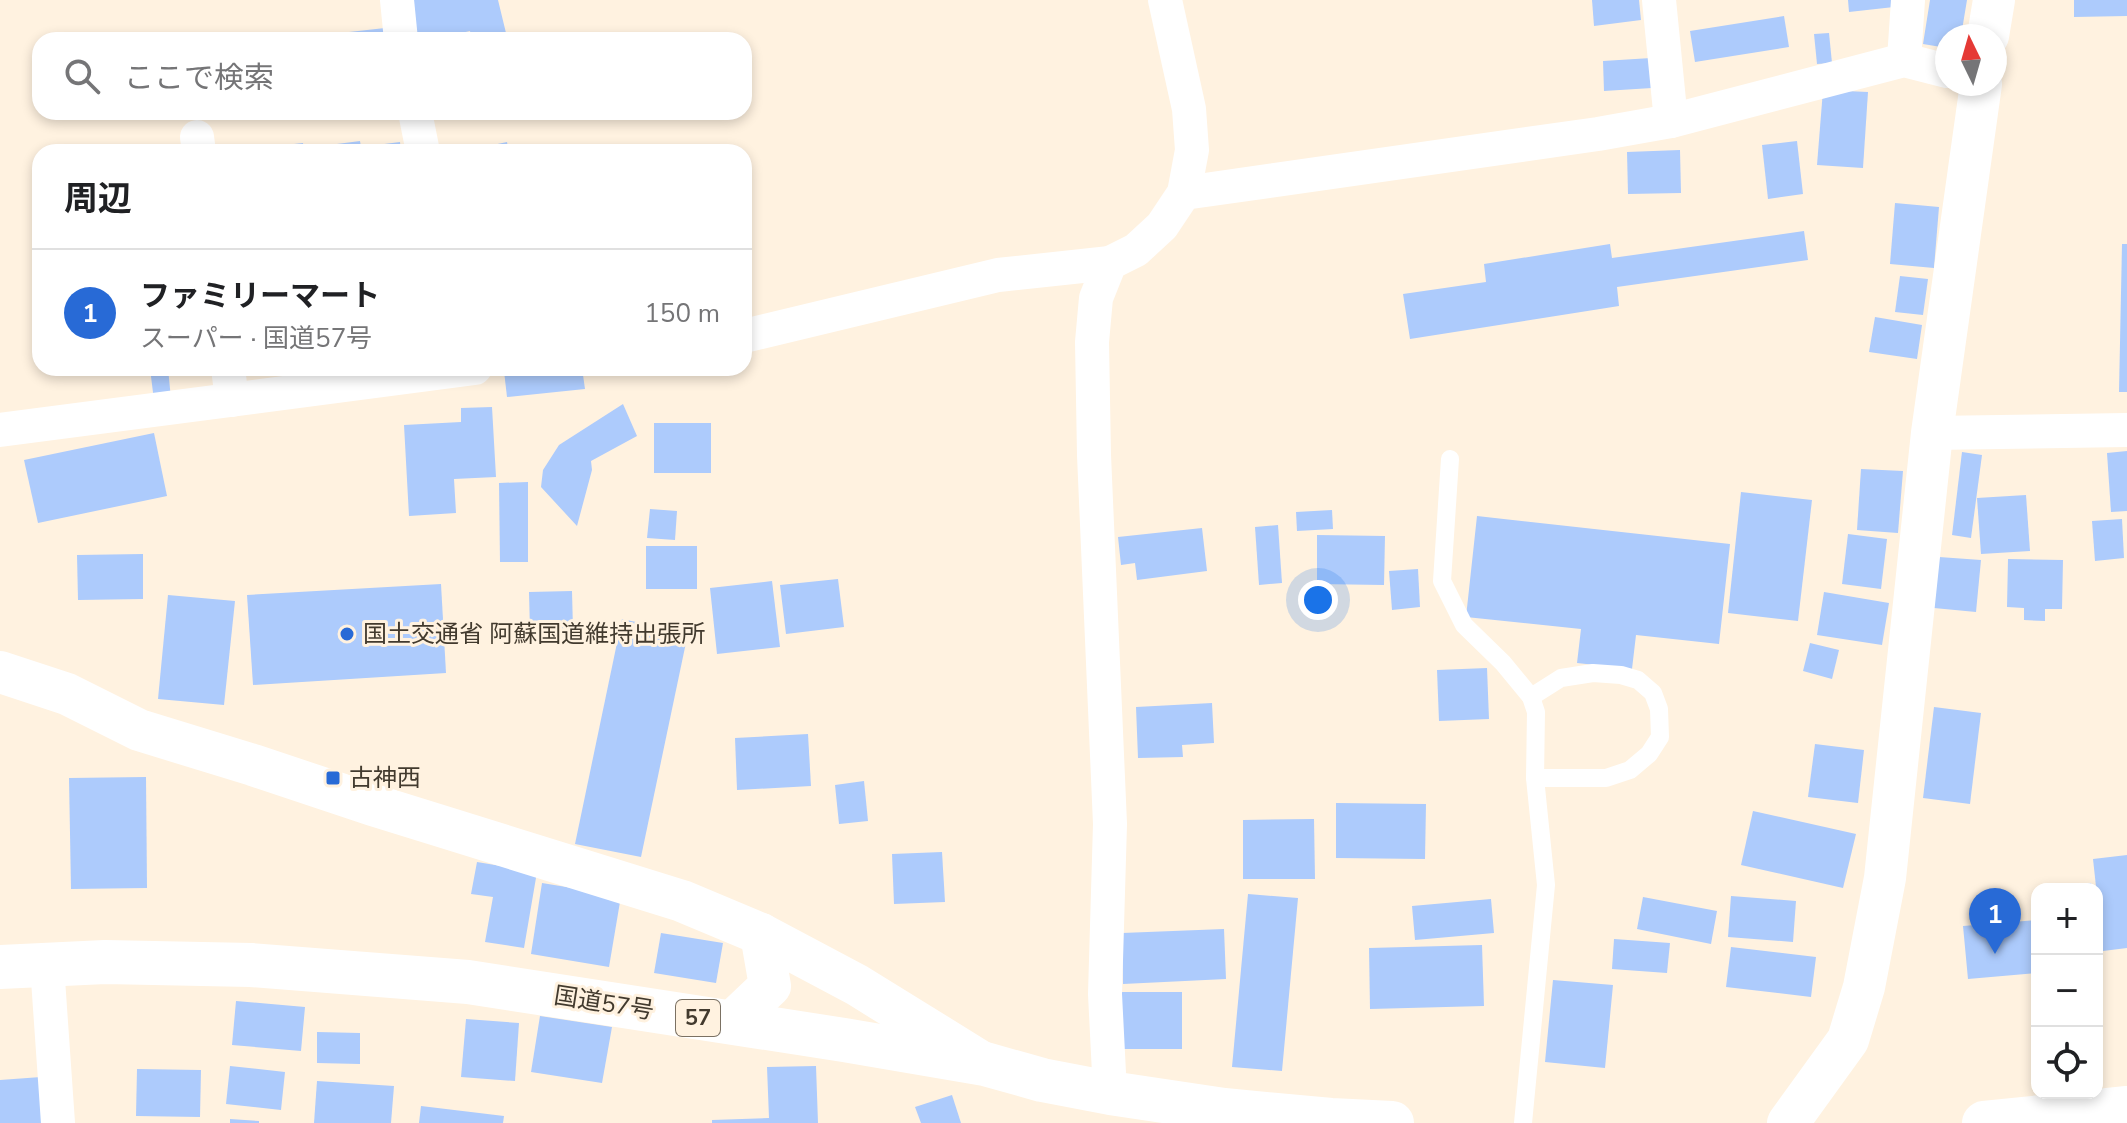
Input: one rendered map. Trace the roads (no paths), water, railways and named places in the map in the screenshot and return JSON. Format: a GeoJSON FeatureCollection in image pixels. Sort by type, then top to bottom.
{"type":"FeatureCollection","features":[{"type":"Feature","properties":{"kind":"highway","name":"国道57号"},"geometry":{"type":"LineString","coordinates":[[0,967],[105,962],[251,965],[468,982],[985,1064],[1042,1080],[1110,1093],[1224,1110],[1392,1123]]}},
{"type":"Feature","properties":{"kind":"highway"},"geometry":{"type":"LineString","coordinates":[[1984,1123],[2127,1108]]}},
{"type":"Feature","properties":{"kind":"street"},"geometry":{"type":"LineString","coordinates":[[397,0],[400,32]]}},
{"type":"Feature","properties":{"kind":"street"},"geometry":{"type":"LineString","coordinates":[[752,334],[998,275],[1110,263],[1136,250],[1162,226],[1184,193],[1192,150],[1189,109],[1165,0]]}},
{"type":"Feature","properties":{"kind":"street"},"geometry":{"type":"LineString","coordinates":[[1659,0],[1671,121]]}},
{"type":"Feature","properties":{"kind":"street"},"geometry":{"type":"LineString","coordinates":[[1904,60],[1908,0]]}},
{"type":"Feature","properties":{"kind":"street"},"geometry":{"type":"LineString","coordinates":[[1990,24],[1994,0]]}},
{"type":"Feature","properties":{"kind":"street"},"geometry":{"type":"LineString","coordinates":[[1184,193],[1671,121],[1904,60],[1935,68]]}},
{"type":"Feature","properties":{"kind":"street"},"geometry":{"type":"LineString","coordinates":[[1788,1123],[1848,1040],[1873,945],[1885,878],[1932,433],[1979,96]]}},
{"type":"Feature","properties":{"kind":"street"},"geometry":{"type":"LineString","coordinates":[[417,120],[421,144]]}},
{"type":"Feature","properties":{"kind":"street"},"geometry":{"type":"LineString","coordinates":[[1110,263],[1096,298],[1092,342],[1110,824],[1105,994],[1110,1093]]}},
{"type":"Feature","properties":{"kind":"street"},"geometry":{"type":"LineString","coordinates":[[0,430],[230,384],[353,376]]}},
{"type":"Feature","properties":{"kind":"street"},"geometry":{"type":"LineString","coordinates":[[1932,433],[2127,430]]}},
{"type":"Feature","properties":{"kind":"street"},"geometry":{"type":"LineString","coordinates":[[0,672],[67,694],[139,730],[682,901],[761,934],[857,985],[985,1064]]}},
{"type":"Feature","properties":{"kind":"street"},"geometry":{"type":"LineString","coordinates":[[731,1023],[770,986],[761,934]]}},
{"type":"Feature","properties":{"kind":"street"},"geometry":{"type":"LineString","coordinates":[[47,965],[58,1123]]}},
{"type":"Feature","properties":{"kind":"lane"},"geometry":{"type":"LineString","coordinates":[[1450,459],[1442,581],[1464,625],[1503,663],[1531,697],[1536,712],[1535,778],[1546,885],[1523,1123]]}},
{"type":"Feature","properties":{"kind":"lane"},"geometry":{"type":"LineString","coordinates":[[1531,697],[1561,678],[1593,673],[1621,675],[1638,680],[1653,693],[1659,709],[1660,737],[1649,754],[1630,770],[1606,778],[1535,778]]}},
{"type":"Feature","properties":{"kind":"place","name":"国土交通省 阿蘇国道維持出張所"},"geometry":{"type":"Point","coordinates":[347,634]}},
{"type":"Feature","properties":{"kind":"place","name":"古神西"},"geometry":{"type":"Point","coordinates":[333,778]}},
{"type":"Feature","properties":{"kind":"place","name":"ファミリーマート"},"geometry":{"type":"Point","coordinates":[1995,954]}}]}
